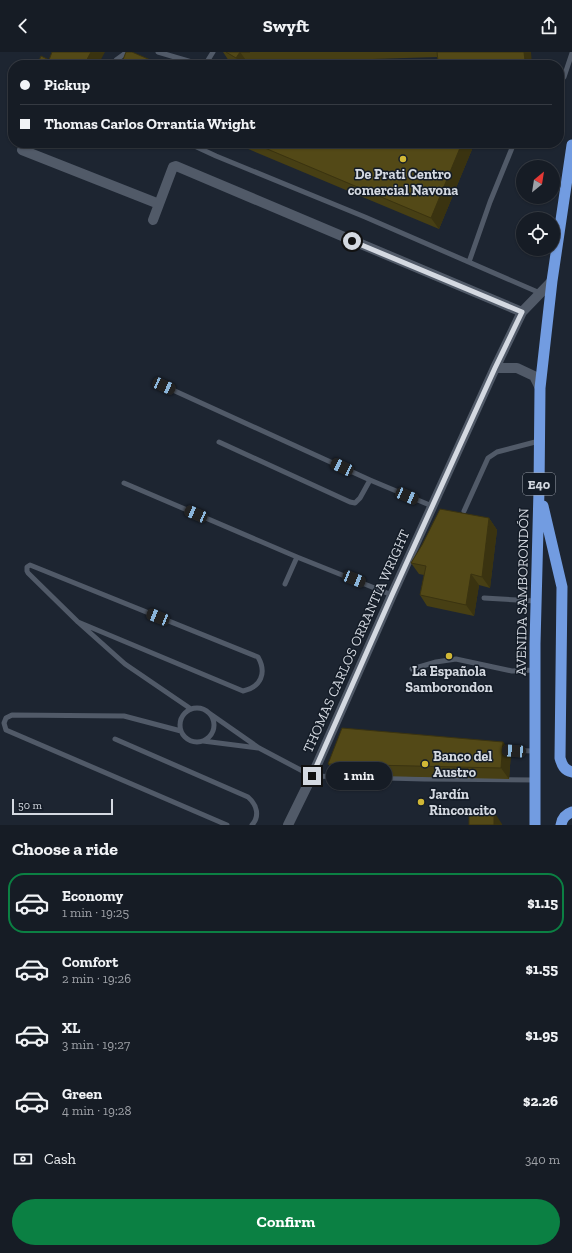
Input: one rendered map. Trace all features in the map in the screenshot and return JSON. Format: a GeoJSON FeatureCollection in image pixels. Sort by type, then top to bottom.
{"type":"FeatureCollection","features":[{"type":"Feature","properties":{"kind":"highway","name":"AVENIDA SAMBORONDÓN"},"geometry":{"type":"LineString","coordinates":[[535,825],[534,751],[540,388],[552,281],[572,145]]}},
{"type":"Feature","properties":{"kind":"highway"},"geometry":{"type":"LineString","coordinates":[[539,490],[562,587],[560,758],[565,768],[572,772]]}},
{"type":"Feature","properties":{"kind":"highway"},"geometry":{"type":"LineString","coordinates":[[561,825],[563,818],[572,812]]}},
{"type":"Feature","properties":{"kind":"street"},"geometry":{"type":"LineString","coordinates":[[22,150],[159,204]]}},
{"type":"Feature","properties":{"kind":"street"},"geometry":{"type":"LineString","coordinates":[[153,220],[173,167],[176,166],[522,312]]}},
{"type":"Feature","properties":{"kind":"street","name":"THOMAS CARLOS ORRANTIA WRIGHT"},"geometry":{"type":"LineString","coordinates":[[288,825],[333,737],[392,595],[522,312],[552,281]]}},
{"type":"Feature","properties":{"kind":"street"},"geometry":{"type":"LineString","coordinates":[[495,368],[516,368],[534,376],[540,388]]}},
{"type":"Feature","properties":{"kind":"lane"},"geometry":{"type":"LineString","coordinates":[[116,60],[126,52]]}},
{"type":"Feature","properties":{"kind":"lane"},"geometry":{"type":"LineString","coordinates":[[158,52],[185,60]]}},
{"type":"Feature","properties":{"kind":"lane"},"geometry":{"type":"LineString","coordinates":[[564,77],[572,53]]}},
{"type":"Feature","properties":{"kind":"lane"},"geometry":{"type":"LineString","coordinates":[[199,148],[365,217],[540,293]]}},
{"type":"Feature","properties":{"kind":"lane"},"geometry":{"type":"LineString","coordinates":[[469,262],[490,202],[512,148]]}},
{"type":"Feature","properties":{"kind":"lane"},"geometry":{"type":"LineString","coordinates":[[164,386],[370,480],[432,506]]}},
{"type":"Feature","properties":{"kind":"lane"},"geometry":{"type":"LineString","coordinates":[[464,511],[488,458],[497,452],[539,441]]}},
{"type":"Feature","properties":{"kind":"lane"},"geometry":{"type":"LineString","coordinates":[[219,442],[350,502],[355,503],[360,498],[370,480]]}},
{"type":"Feature","properties":{"kind":"lane"},"geometry":{"type":"LineString","coordinates":[[124,483],[297,557],[392,595]]}},
{"type":"Feature","properties":{"kind":"lane"},"geometry":{"type":"LineString","coordinates":[[285,584],[297,557]]}},
{"type":"Feature","properties":{"kind":"lane"},"geometry":{"type":"LineString","coordinates":[[78,622],[243,690],[255,686],[262,675],[261,663],[258,657],[30,565],[28,566],[26,569],[28,573],[78,622],[124,664],[191,709]]}},
{"type":"Feature","properties":{"kind":"lane"},"geometry":{"type":"LineString","coordinates":[[484,598],[536,601]]}},
{"type":"Feature","properties":{"kind":"lane"},"geometry":{"type":"LineString","coordinates":[[412,669],[436,662],[456,659],[512,671],[535,670]]}},
{"type":"Feature","properties":{"kind":"lane"},"geometry":{"type":"LineString","coordinates":[[259,748],[190,740],[181,731],[180,724],[182,718],[185,712],[191,709],[204,709],[259,748],[312,776],[535,780]]}},
{"type":"Feature","properties":{"kind":"lane"},"geometry":{"type":"LineString","coordinates":[[203,741],[213,732],[213,719],[209,713]]}},
{"type":"Feature","properties":{"kind":"lane"},"geometry":{"type":"LineString","coordinates":[[181,731],[124,716],[12,715],[6,718],[4,723],[6,730],[227,825]]}},
{"type":"Feature","properties":{"kind":"lane"},"geometry":{"type":"LineString","coordinates":[[114,739],[248,797],[256,806],[257,812],[256,818],[252,825]]}},
{"type":"Feature","properties":{"kind":"lane"},"geometry":{"type":"LineString","coordinates":[[494,750],[534,751]]}},
{"type":"Feature","properties":{"kind":"lane"},"geometry":{"type":"LineString","coordinates":[[424,779],[425,770]]}},
{"type":"Feature","properties":{"kind":"building"},"geometry":{"type":"Polygon","coordinates":[[[52,52],[91,52],[87,60],[49,60],[52,52]]]}},
{"type":"Feature","properties":{"kind":"building"},"geometry":{"type":"Polygon","coordinates":[[[126,52],[132,52],[150,60],[123,60],[126,52]]]}},
{"type":"Feature","properties":{"kind":"building"},"geometry":{"type":"Polygon","coordinates":[[[226,52],[240,52],[236,58],[226,52]]]}},
{"type":"Feature","properties":{"kind":"building"},"geometry":{"type":"Polygon","coordinates":[[[437,52],[524,52],[525,60],[462,60],[438,60],[437,52]]]}},
{"type":"Feature","properties":{"kind":"building"},"geometry":{"type":"Polygon","coordinates":[[[41,56],[49,60],[39,60],[41,56]]]}},
{"type":"Feature","properties":{"kind":"building"},"geometry":{"type":"Polygon","coordinates":[[[265,148],[460,148],[431,218],[265,148]]]}},
{"type":"Feature","properties":{"kind":"building"},"geometry":{"type":"Polygon","coordinates":[[[440,509],[489,518],[482,577],[471,574],[466,605],[420,595],[426,566],[411,563],[440,509]]]}},
{"type":"Feature","properties":{"kind":"building","name":"Banco del Austro"},"geometry":{"type":"Polygon","coordinates":[[[342,728],[503,742],[501,768],[328,764],[342,728]]]}},
{"type":"Feature","properties":{"kind":"building"},"geometry":{"type":"Polygon","coordinates":[[[469,811],[494,812],[494,825],[469,825],[469,811]]]}},
{"type":"Feature","properties":{"kind":"place","name":"De Prati Centro comercial Navona"},"geometry":{"type":"Point","coordinates":[403,159]}},
{"type":"Feature","properties":{"kind":"place","name":"La Española Samborondon"},"geometry":{"type":"Point","coordinates":[449,656]}},
{"type":"Feature","properties":{"kind":"place","name":"Banco del Austro"},"geometry":{"type":"Point","coordinates":[425,764]}},
{"type":"Feature","properties":{"kind":"place","name":"Jardín Rinconcito"},"geometry":{"type":"Point","coordinates":[421,802]}},
{"type":"Feature","properties":{"kind":"route"},"geometry":{"type":"LineString","coordinates":[[312,776],[432,506],[522,312],[352,241]]}}]}
